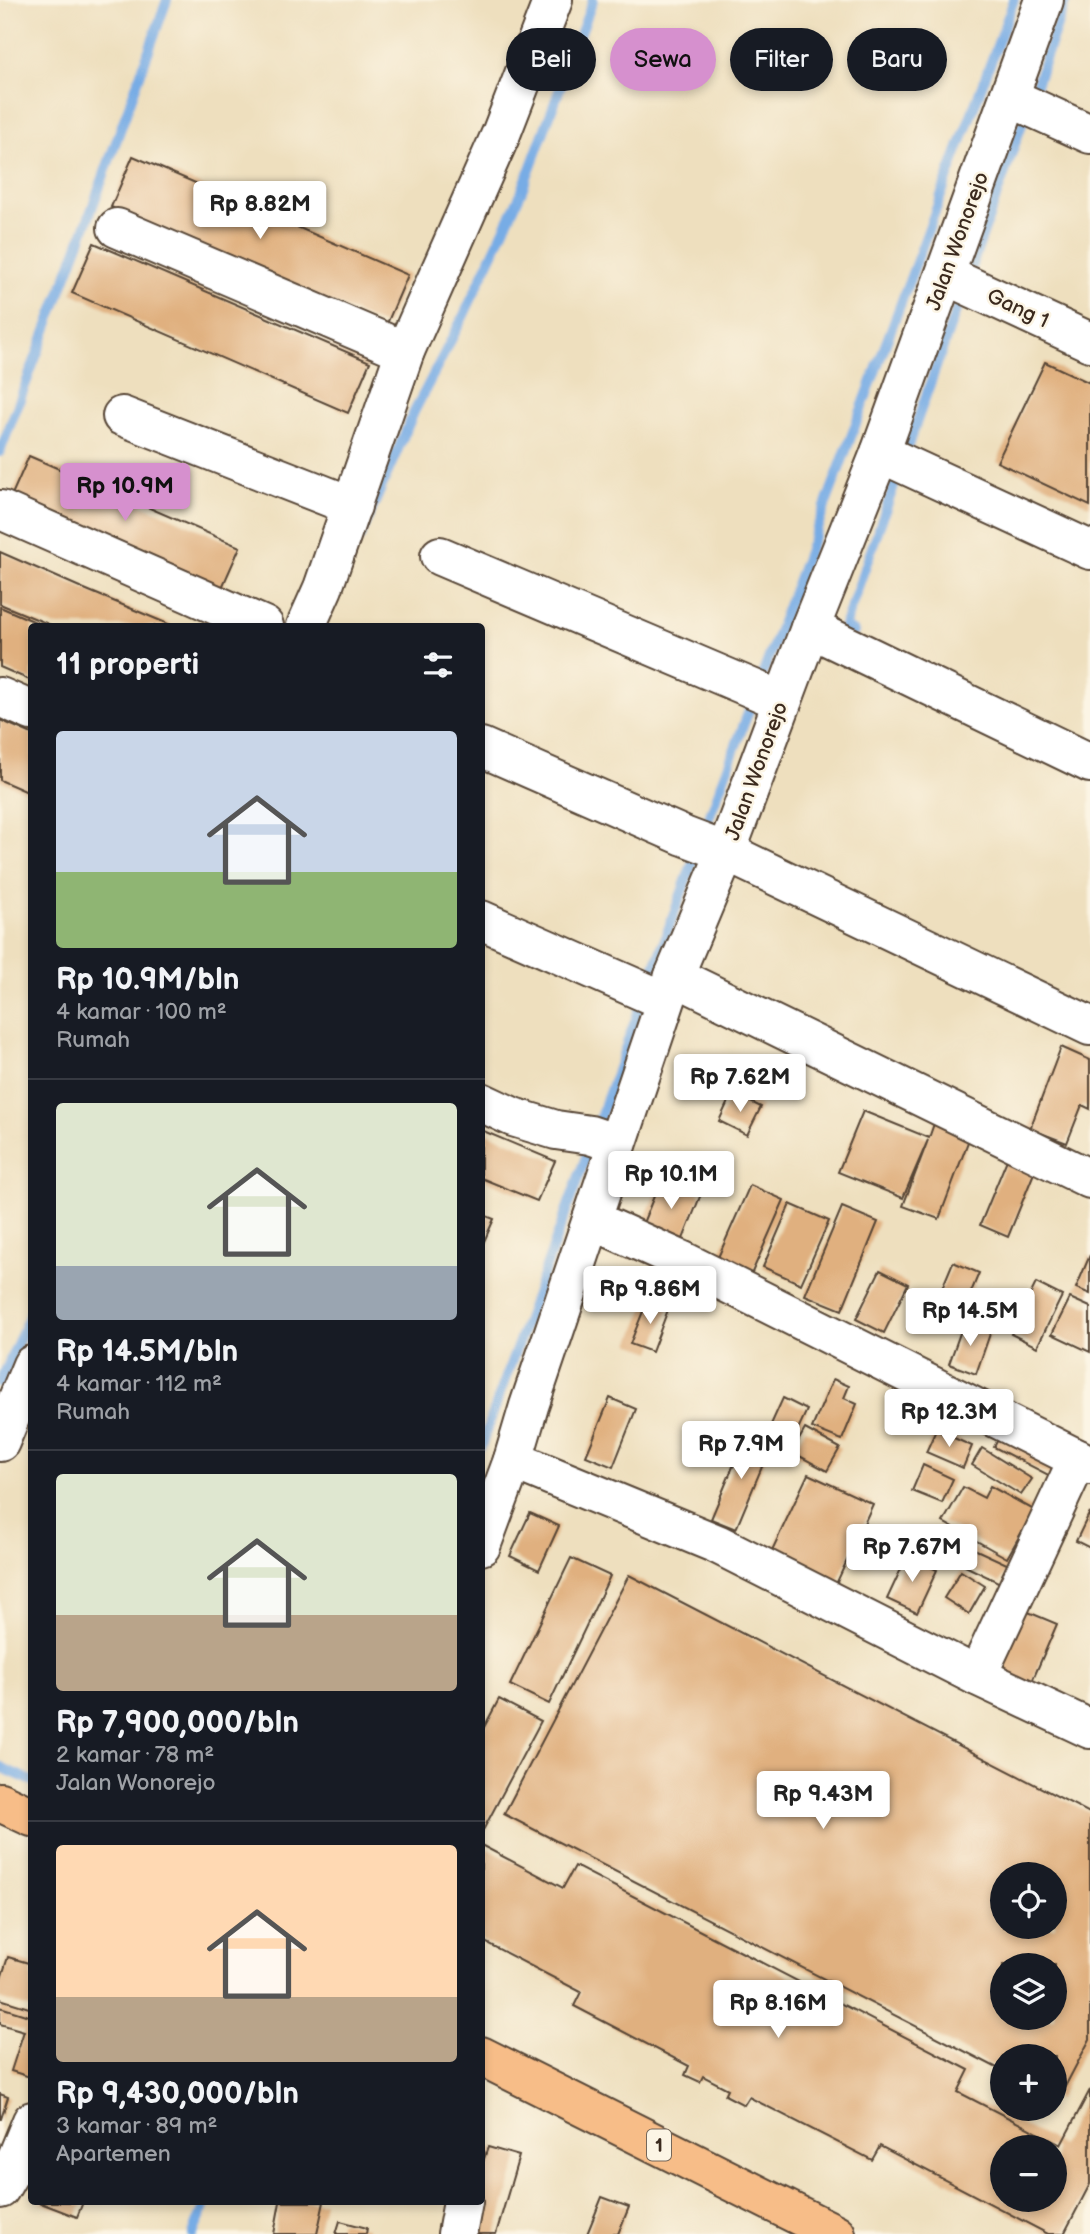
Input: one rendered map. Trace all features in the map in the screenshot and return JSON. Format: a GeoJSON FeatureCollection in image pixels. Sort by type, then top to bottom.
{"type":"FeatureCollection","features":[{"type":"Feature","properties":{"kind":"main road"},"geometry":{"type":"LineString","coordinates":[[0,1802],[28,1815]]}},
{"type":"Feature","properties":{"kind":"main road","name":"1"},"geometry":{"type":"LineString","coordinates":[[485,2058],[836,2234]]}},
{"type":"Feature","properties":{"kind":"street"},"geometry":{"type":"LineString","coordinates":[[307,623],[323,588],[405,351],[501,134],[553,0]]}},
{"type":"Feature","properties":{"kind":"street","name":"Jalan Wonorejo"},"geometry":{"type":"LineString","coordinates":[[485,1535],[513,1460],[592,1220],[604,1140],[706,844],[764,693],[810,628],[893,459],[1025,103],[1044,0]]}},
{"type":"Feature","properties":{"kind":"street"},"geometry":{"type":"LineString","coordinates":[[1025,103],[1090,134]]}},
{"type":"Feature","properties":{"kind":"street"},"geometry":{"type":"LineString","coordinates":[[117,228],[405,351]]}},
{"type":"Feature","properties":{"kind":"street","name":"Gang 1"},"geometry":{"type":"LineString","coordinates":[[958,280],[1090,342]]}},
{"type":"Feature","properties":{"kind":"street"},"geometry":{"type":"LineString","coordinates":[[122,416],[352,506]]}},
{"type":"Feature","properties":{"kind":"street"},"geometry":{"type":"LineString","coordinates":[[893,459],[1090,550]]}},
{"type":"Feature","properties":{"kind":"street"},"geometry":{"type":"LineString","coordinates":[[1,510],[257,623]]}},
{"type":"Feature","properties":{"kind":"street"},"geometry":{"type":"LineString","coordinates":[[440,556],[764,693]]}},
{"type":"Feature","properties":{"kind":"street"},"geometry":{"type":"LineString","coordinates":[[810,628],[1090,763]]}},
{"type":"Feature","properties":{"kind":"street"},"geometry":{"type":"LineString","coordinates":[[0,696],[28,710]]}},
{"type":"Feature","properties":{"kind":"street"},"geometry":{"type":"LineString","coordinates":[[485,749],[706,844],[1090,1026]]}},
{"type":"Feature","properties":{"kind":"street"},"geometry":{"type":"LineString","coordinates":[[485,922],[654,989],[1090,1179]]}},
{"type":"Feature","properties":{"kind":"street"},"geometry":{"type":"LineString","coordinates":[[485,1104],[513,1117],[604,1140]]}},
{"type":"Feature","properties":{"kind":"street"},"geometry":{"type":"LineString","coordinates":[[592,1220],[681,1260],[1084,1462],[977,1676]]}},
{"type":"Feature","properties":{"kind":"street"},"geometry":{"type":"LineString","coordinates":[[0,1442],[28,1374]]}},
{"type":"Feature","properties":{"kind":"street"},"geometry":{"type":"LineString","coordinates":[[513,1460],[717,1544],[977,1676],[1090,1729]]}},
{"type":"Feature","properties":{"kind":"street"},"geometry":{"type":"LineString","coordinates":[[0,2189],[14,2165],[28,2131]]}},
{"type":"Feature","properties":{"kind":"street"},"geometry":{"type":"LineString","coordinates":[[457,2234],[462,2205]]}},
{"type":"Feature","properties":{"kind":"building"},"geometry":{"type":"Polygon","coordinates":[[[133,156],[408,275],[386,326],[111,207],[133,156]]]}},
{"type":"Feature","properties":{"kind":"building"},"geometry":{"type":"Polygon","coordinates":[[[94,243],[370,362],[348,413],[72,293],[94,243]]]}},
{"type":"Feature","properties":{"kind":"building"},"geometry":{"type":"Polygon","coordinates":[[[1045,362],[1090,383],[1090,506],[997,462],[1045,362]]]}},
{"type":"Feature","properties":{"kind":"building"},"geometry":{"type":"Polygon","coordinates":[[[29,456],[240,547],[221,590],[10,499],[29,456]]]}},
{"type":"Feature","properties":{"kind":"building"},"geometry":{"type":"Polygon","coordinates":[[[0,552],[166,623],[46,623],[0,604],[0,552]]]}},
{"type":"Feature","properties":{"kind":"building"},"geometry":{"type":"Polygon","coordinates":[[[0,607],[38,623],[28,623],[28,679],[0,667],[0,607]]]}},
{"type":"Feature","properties":{"kind":"building"},"geometry":{"type":"Polygon","coordinates":[[[0,720],[28,732],[28,792],[0,780],[0,720]]]}},
{"type":"Feature","properties":{"kind":"building"},"geometry":{"type":"Polygon","coordinates":[[[1061,1047],[1090,1060],[1090,1109],[1082,1105],[1067,1143],[1030,1129],[1061,1047]]]}},
{"type":"Feature","properties":{"kind":"building"},"geometry":{"type":"Polygon","coordinates":[[[732,1093],[761,1107],[747,1135],[719,1121],[732,1093]]]}},
{"type":"Feature","properties":{"kind":"building"},"geometry":{"type":"Polygon","coordinates":[[[863,1111],[929,1138],[936,1118],[972,1131],[939,1219],[903,1206],[928,1140],[903,1198],[838,1172],[863,1111]]]}},
{"type":"Feature","properties":{"kind":"building"},"geometry":{"type":"Polygon","coordinates":[[[485,1132],[555,1161],[537,1201],[485,1180],[485,1132]]]}},
{"type":"Feature","properties":{"kind":"building"},"geometry":{"type":"Polygon","coordinates":[[[1008,1157],[1036,1168],[1008,1237],[980,1225],[1008,1157]]]}},
{"type":"Feature","properties":{"kind":"building"},"geometry":{"type":"Polygon","coordinates":[[[661,1179],[701,1194],[681,1244],[641,1228],[661,1179]]]}},
{"type":"Feature","properties":{"kind":"building"},"geometry":{"type":"Polygon","coordinates":[[[750,1185],[784,1200],[750,1277],[716,1262],[750,1185]]]}},
{"type":"Feature","properties":{"kind":"building"},"geometry":{"type":"Polygon","coordinates":[[[790,1204],[829,1221],[801,1284],[763,1267],[790,1204]]]}},
{"type":"Feature","properties":{"kind":"building"},"geometry":{"type":"Polygon","coordinates":[[[842,1207],[878,1222],[842,1310],[805,1295],[842,1207]]]}},
{"type":"Feature","properties":{"kind":"building"},"geometry":{"type":"Polygon","coordinates":[[[485,1216],[494,1219],[485,1239],[485,1216]]]}},
{"type":"Feature","properties":{"kind":"building"},"geometry":{"type":"Polygon","coordinates":[[[1090,1255],[1090,1294],[1076,1288],[1090,1255]]]}},
{"type":"Feature","properties":{"kind":"building"},"geometry":{"type":"Polygon","coordinates":[[[953,1262],[979,1273],[959,1321],[933,1310],[953,1262]]]}},
{"type":"Feature","properties":{"kind":"building"},"geometry":{"type":"Polygon","coordinates":[[[880,1270],[908,1284],[884,1333],[856,1319],[880,1270]]]}},
{"type":"Feature","properties":{"kind":"building"},"geometry":{"type":"Polygon","coordinates":[[[1036,1283],[1062,1296],[1037,1347],[1011,1334],[1036,1283]]]}},
{"type":"Feature","properties":{"kind":"building"},"geometry":{"type":"Polygon","coordinates":[[[1070,1298],[1090,1307],[1090,1352],[1052,1334],[1070,1298]]]}},
{"type":"Feature","properties":{"kind":"building"},"geometry":{"type":"Polygon","coordinates":[[[648,1299],[669,1307],[652,1352],[630,1344],[648,1299]]]}},
{"type":"Feature","properties":{"kind":"building"},"geometry":{"type":"Polygon","coordinates":[[[964,1322],[991,1331],[976,1374],[949,1364],[964,1322]]]}},
{"type":"Feature","properties":{"kind":"building"},"geometry":{"type":"Polygon","coordinates":[[[833,1379],[849,1386],[844,1398],[857,1404],[842,1440],[812,1428],[833,1379]]]}},
{"type":"Feature","properties":{"kind":"building"},"geometry":{"type":"Polygon","coordinates":[[[610,1398],[636,1409],[613,1467],[586,1456],[610,1398]]]}},
{"type":"Feature","properties":{"kind":"building"},"geometry":{"type":"Polygon","coordinates":[[[783,1398],[807,1410],[793,1440],[769,1429],[783,1398]]]}},
{"type":"Feature","properties":{"kind":"building"},"geometry":{"type":"Polygon","coordinates":[[[805,1429],[840,1448],[827,1471],[792,1452],[805,1429]]]}},
{"type":"Feature","properties":{"kind":"building"},"geometry":{"type":"Polygon","coordinates":[[[936,1430],[972,1446],[963,1468],[926,1452],[936,1430]]]}},
{"type":"Feature","properties":{"kind":"building"},"geometry":{"type":"Polygon","coordinates":[[[1002,1432],[1064,1463],[1056,1479],[994,1447],[1002,1432]]]}},
{"type":"Feature","properties":{"kind":"building"},"geometry":{"type":"Polygon","coordinates":[[[747,1433],[772,1443],[736,1529],[711,1519],[747,1433]]]}},
{"type":"Feature","properties":{"kind":"building"},"geometry":{"type":"Polygon","coordinates":[[[982,1448],[1032,1479],[1021,1495],[972,1465],[982,1448]]]}},
{"type":"Feature","properties":{"kind":"building"},"geometry":{"type":"Polygon","coordinates":[[[923,1465],[953,1479],[942,1503],[912,1491],[923,1465]]]}},
{"type":"Feature","properties":{"kind":"building"},"geometry":{"type":"Polygon","coordinates":[[[808,1474],[873,1504],[832,1593],[766,1563],[808,1474]]]}},
{"type":"Feature","properties":{"kind":"building"},"geometry":{"type":"Polygon","coordinates":[[[990,1486],[1034,1510],[1007,1558],[943,1522],[963,1487],[984,1498],[990,1486]]]}},
{"type":"Feature","properties":{"kind":"building"},"geometry":{"type":"Polygon","coordinates":[[[1090,1512],[1090,1548],[1076,1541],[1090,1512]]]}},
{"type":"Feature","properties":{"kind":"building"},"geometry":{"type":"Polygon","coordinates":[[[530,1513],[559,1526],[539,1570],[510,1556],[530,1513]]]}},
{"type":"Feature","properties":{"kind":"building"},"geometry":{"type":"Polygon","coordinates":[[[972,1548],[1009,1565],[1000,1583],[963,1565],[972,1548]]]}},
{"type":"Feature","properties":{"kind":"building"},"geometry":{"type":"Polygon","coordinates":[[[907,1556],[937,1570],[917,1613],[887,1599],[907,1556]]]}},
{"type":"Feature","properties":{"kind":"building"},"geometry":{"type":"Polygon","coordinates":[[[571,1558],[610,1576],[549,1704],[510,1685],[571,1558]]]}},
{"type":"Feature","properties":{"kind":"building"},"geometry":{"type":"Polygon","coordinates":[[[961,1571],[985,1586],[969,1614],[944,1598],[961,1571]]]}},
{"type":"Feature","properties":{"kind":"building"},"geometry":{"type":"Polygon","coordinates":[[[629,1575],[1090,1813],[1090,2039],[1067,2083],[1067,2044],[990,2044],[990,2064],[504,1814],[629,1575]]]}},
{"type":"Feature","properties":{"kind":"building"},"geometry":{"type":"Polygon","coordinates":[[[1021,1609],[1057,1624],[1028,1691],[993,1676],[1021,1609]]]}},
{"type":"Feature","properties":{"kind":"building"},"geometry":{"type":"Polygon","coordinates":[[[499,1699],[541,1721],[485,1826],[485,1725],[499,1699]]]}},
{"type":"Feature","properties":{"kind":"building"},"geometry":{"type":"Polygon","coordinates":[[[485,1847],[563,1888],[575,1866],[969,2070],[958,2092],[990,2108],[990,2121],[1014,2121],[1042,2135],[990,2135],[990,2204],[880,2146],[872,2160],[749,2097],[744,2105],[725,2095],[728,2089],[703,2076],[700,2082],[685,2075],[689,2066],[574,2006],[581,1992],[485,1942],[485,1847]]]}},
{"type":"Feature","properties":{"kind":"building"},"geometry":{"type":"Polygon","coordinates":[[[8,1957],[28,1963],[28,2008],[0,1999],[0,1982],[8,1957]]]}},
{"type":"Feature","properties":{"kind":"building"},"geometry":{"type":"Polygon","coordinates":[[[0,2007],[28,2016],[28,2076],[11,2071],[24,2031],[0,2024],[0,2007]]]}},
{"type":"Feature","properties":{"kind":"building"},"geometry":{"type":"Polygon","coordinates":[[[1090,2090],[1090,2184],[1064,2234],[1048,2234],[1006,2212],[1067,2212],[1066,2135],[1090,2090]]]}},
{"type":"Feature","properties":{"kind":"building"},"geometry":{"type":"Polygon","coordinates":[[[0,2094],[8,2097],[1,2119],[0,2119],[0,2094]]]}},
{"type":"Feature","properties":{"kind":"building"},"geometry":{"type":"Polygon","coordinates":[[[488,2147],[519,2156],[496,2234],[462,2234],[479,2205],[485,2205],[485,2156],[488,2147]]]}},
{"type":"Feature","properties":{"kind":"building"},"geometry":{"type":"Polygon","coordinates":[[[602,2197],[629,2207],[618,2234],[587,2234],[602,2197]]]}},
{"type":"Feature","properties":{"kind":"building"},"geometry":{"type":"Polygon","coordinates":[[[46,2205],[82,2205],[77,2217],[46,2205]]]}},
{"type":"Feature","properties":{"kind":"building"},"geometry":{"type":"Polygon","coordinates":[[[279,2205],[323,2205],[317,2234],[274,2234],[279,2205]]]}},
{"type":"Feature","properties":{"kind":"building"},"geometry":{"type":"Polygon","coordinates":[[[340,2221],[367,2228],[366,2234],[336,2234],[340,2221]]]}},
{"type":"Feature","properties":{"kind":"waterway"},"geometry":{"type":"LineString","coordinates":[[0,452],[167,0]]}},
{"type":"Feature","properties":{"kind":"waterway"},"geometry":{"type":"LineString","coordinates":[[360,537],[414,412],[464,315],[521,193],[593,0]]}},
{"type":"Feature","properties":{"kind":"waterway"},"geometry":{"type":"LineString","coordinates":[[485,1435],[704,831],[1014,0]]}},
{"type":"Feature","properties":{"kind":"waterway"},"geometry":{"type":"LineString","coordinates":[[854,632],[844,627],[1066,0]]}},
{"type":"Feature","properties":{"kind":"waterway"},"geometry":{"type":"LineString","coordinates":[[0,1383],[28,1319]]}},
{"type":"Feature","properties":{"kind":"waterway"},"geometry":{"type":"LineString","coordinates":[[0,1767],[28,1779]]}},
{"type":"Feature","properties":{"kind":"waterway"},"geometry":{"type":"LineString","coordinates":[[193,2234],[205,2205]]}}]}
